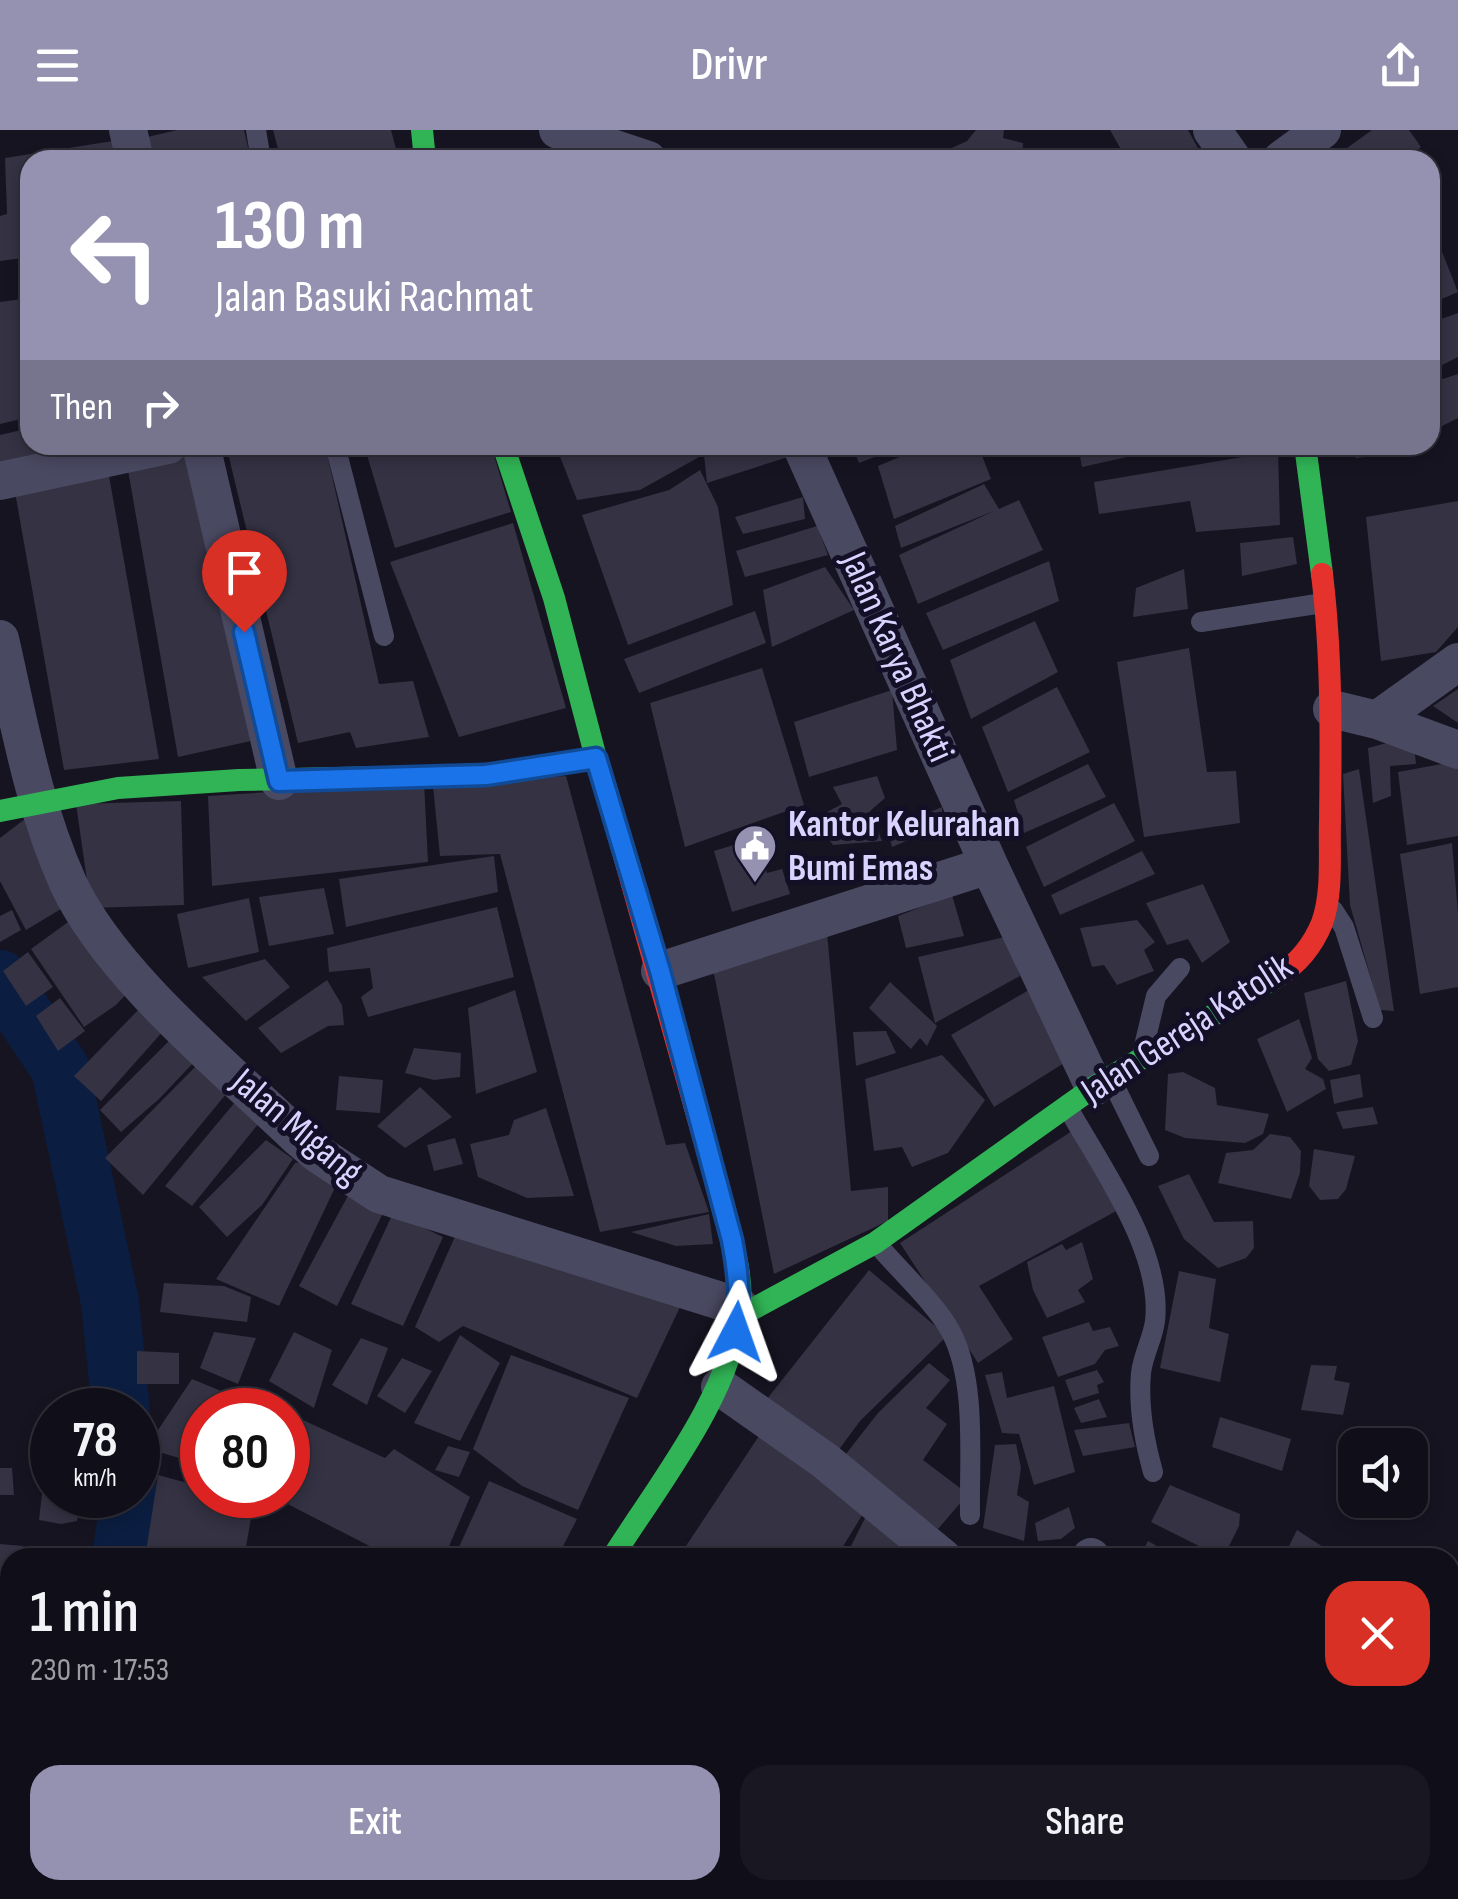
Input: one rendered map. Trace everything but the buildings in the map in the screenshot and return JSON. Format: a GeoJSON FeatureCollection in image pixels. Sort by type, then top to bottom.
{"type":"FeatureCollection","features":[{"type":"Feature","properties":{"kind":"main road"},"geometry":{"type":"LineString","coordinates":[[506,455],[554,598],[596,758],[660,971],[739,1275],[739,1312],[720,1387],[618,1548]]}},
{"type":"Feature","properties":{"kind":"main road","name":"Jalan Gereja Katolik"},"geometry":{"type":"LineString","coordinates":[[739,1312],[876,1243],[1090,1090],[1294,964],[1311,944],[1322,922],[1326,900],[1332,708],[1325,603],[1307,455]]}},
{"type":"Feature","properties":{"kind":"main road"},"geometry":{"type":"LineString","coordinates":[[18,806],[151,784],[486,775],[596,758]]}},
{"type":"Feature","properties":{"kind":"street"},"geometry":{"type":"LineString","coordinates":[[558,130],[618,150]]}},
{"type":"Feature","properties":{"kind":"street"},"geometry":{"type":"LineString","coordinates":[[1294,150],[1322,130]]}},
{"type":"Feature","properties":{"kind":"street"},"geometry":{"type":"LineString","coordinates":[[0,481],[121,455]]}},
{"type":"Feature","properties":{"kind":"street"},"geometry":{"type":"LineString","coordinates":[[203,455],[279,781]]}},
{"type":"Feature","properties":{"kind":"street","name":"Jalan Karya Bhakti"},"geometry":{"type":"LineString","coordinates":[[805,455],[1090,1090]]}},
{"type":"Feature","properties":{"kind":"street","name":"Jalan Migang"},"geometry":{"type":"LineString","coordinates":[[0,639],[18,806],[88,919],[120,962],[318,1154],[379,1194],[739,1312]]}},
{"type":"Feature","properties":{"kind":"street"},"geometry":{"type":"LineString","coordinates":[[1377,720],[1458,662]]}},
{"type":"Feature","properties":{"kind":"street"},"geometry":{"type":"LineString","coordinates":[[1332,708],[1458,750]]}},
{"type":"Feature","properties":{"kind":"street"},"geometry":{"type":"LineString","coordinates":[[660,971],[989,865]]}},
{"type":"Feature","properties":{"kind":"street"},"geometry":{"type":"LineString","coordinates":[[720,1387],[824,1460],[931,1548]]}},
{"type":"Feature","properties":{"kind":"lane"},"geometry":{"type":"LineString","coordinates":[[338,455],[384,636]]}},
{"type":"Feature","properties":{"kind":"lane"},"geometry":{"type":"LineString","coordinates":[[1201,622],[1325,603]]}},
{"type":"Feature","properties":{"kind":"lane"},"geometry":{"type":"LineString","coordinates":[[1326,900],[1344,927],[1373,1018]]}},
{"type":"Feature","properties":{"kind":"lane"},"geometry":{"type":"LineString","coordinates":[[1142,1057],[1156,996],[1180,968]]}},
{"type":"Feature","properties":{"kind":"lane"},"geometry":{"type":"LineString","coordinates":[[1090,1090],[1149,1156]]}},
{"type":"Feature","properties":{"kind":"lane"},"geometry":{"type":"LineString","coordinates":[[1090,1090],[1126,1211],[1147,1258],[1154,1293],[1155,1321],[1141,1371],[1141,1412],[1154,1472]]}},
{"type":"Feature","properties":{"kind":"lane"},"geometry":{"type":"LineString","coordinates":[[876,1243],[950,1330],[962,1358],[968,1400],[970,1515]]}},
{"type":"Feature","properties":{"kind":"waterway"},"geometry":{"type":"LineString","coordinates":[[0,979],[60,1068],[110,1302],[119,1388]]}},
{"type":"Feature","properties":{"kind":"waterway"},"geometry":{"type":"LineString","coordinates":[[122,1548],[127,1518]]}},
{"type":"Feature","properties":{"kind":"traffic: fast"},"geometry":{"type":"LineString","coordinates":[[422,130],[424,150]]}},
{"type":"Feature","properties":{"kind":"traffic: fast"},"geometry":{"type":"LineString","coordinates":[[506,455],[554,598],[596,758]]}},
{"type":"Feature","properties":{"kind":"traffic: fast"},"geometry":{"type":"LineString","coordinates":[[1306,455],[1322,574]]}},
{"type":"Feature","properties":{"kind":"traffic: fast"},"geometry":{"type":"LineString","coordinates":[[0,811],[118,788],[239,780],[482,775],[596,758],[623,852]]}},
{"type":"Feature","properties":{"kind":"traffic: fast"},"geometry":{"type":"LineString","coordinates":[[738,1317],[875,1243],[1094,1087],[1278,976]]}},
{"type":"Feature","properties":{"kind":"traffic: fast"},"geometry":{"type":"LineString","coordinates":[[619,1548],[708,1406],[734,1341],[740,1286],[726,1218]]}},
{"type":"Feature","properties":{"kind":"traffic: jam"},"geometry":{"type":"LineString","coordinates":[[1278,976],[1310,946],[1328,899],[1330,698],[1322,574]]}},
{"type":"Feature","properties":{"kind":"traffic: jam"},"geometry":{"type":"LineString","coordinates":[[623,852],[726,1218]]}},
{"type":"Feature","properties":{"kind":"place","name":"Kantor Kelurahan Bumi Emas"},"geometry":{"type":"Point","coordinates":[755,884]}},
{"type":"Feature","properties":{"kind":"route"},"geometry":{"type":"LineString","coordinates":[[244,632],[279,781],[486,775],[596,758],[660,971],[732,1240],[739,1275],[736,1332]]}}]}
